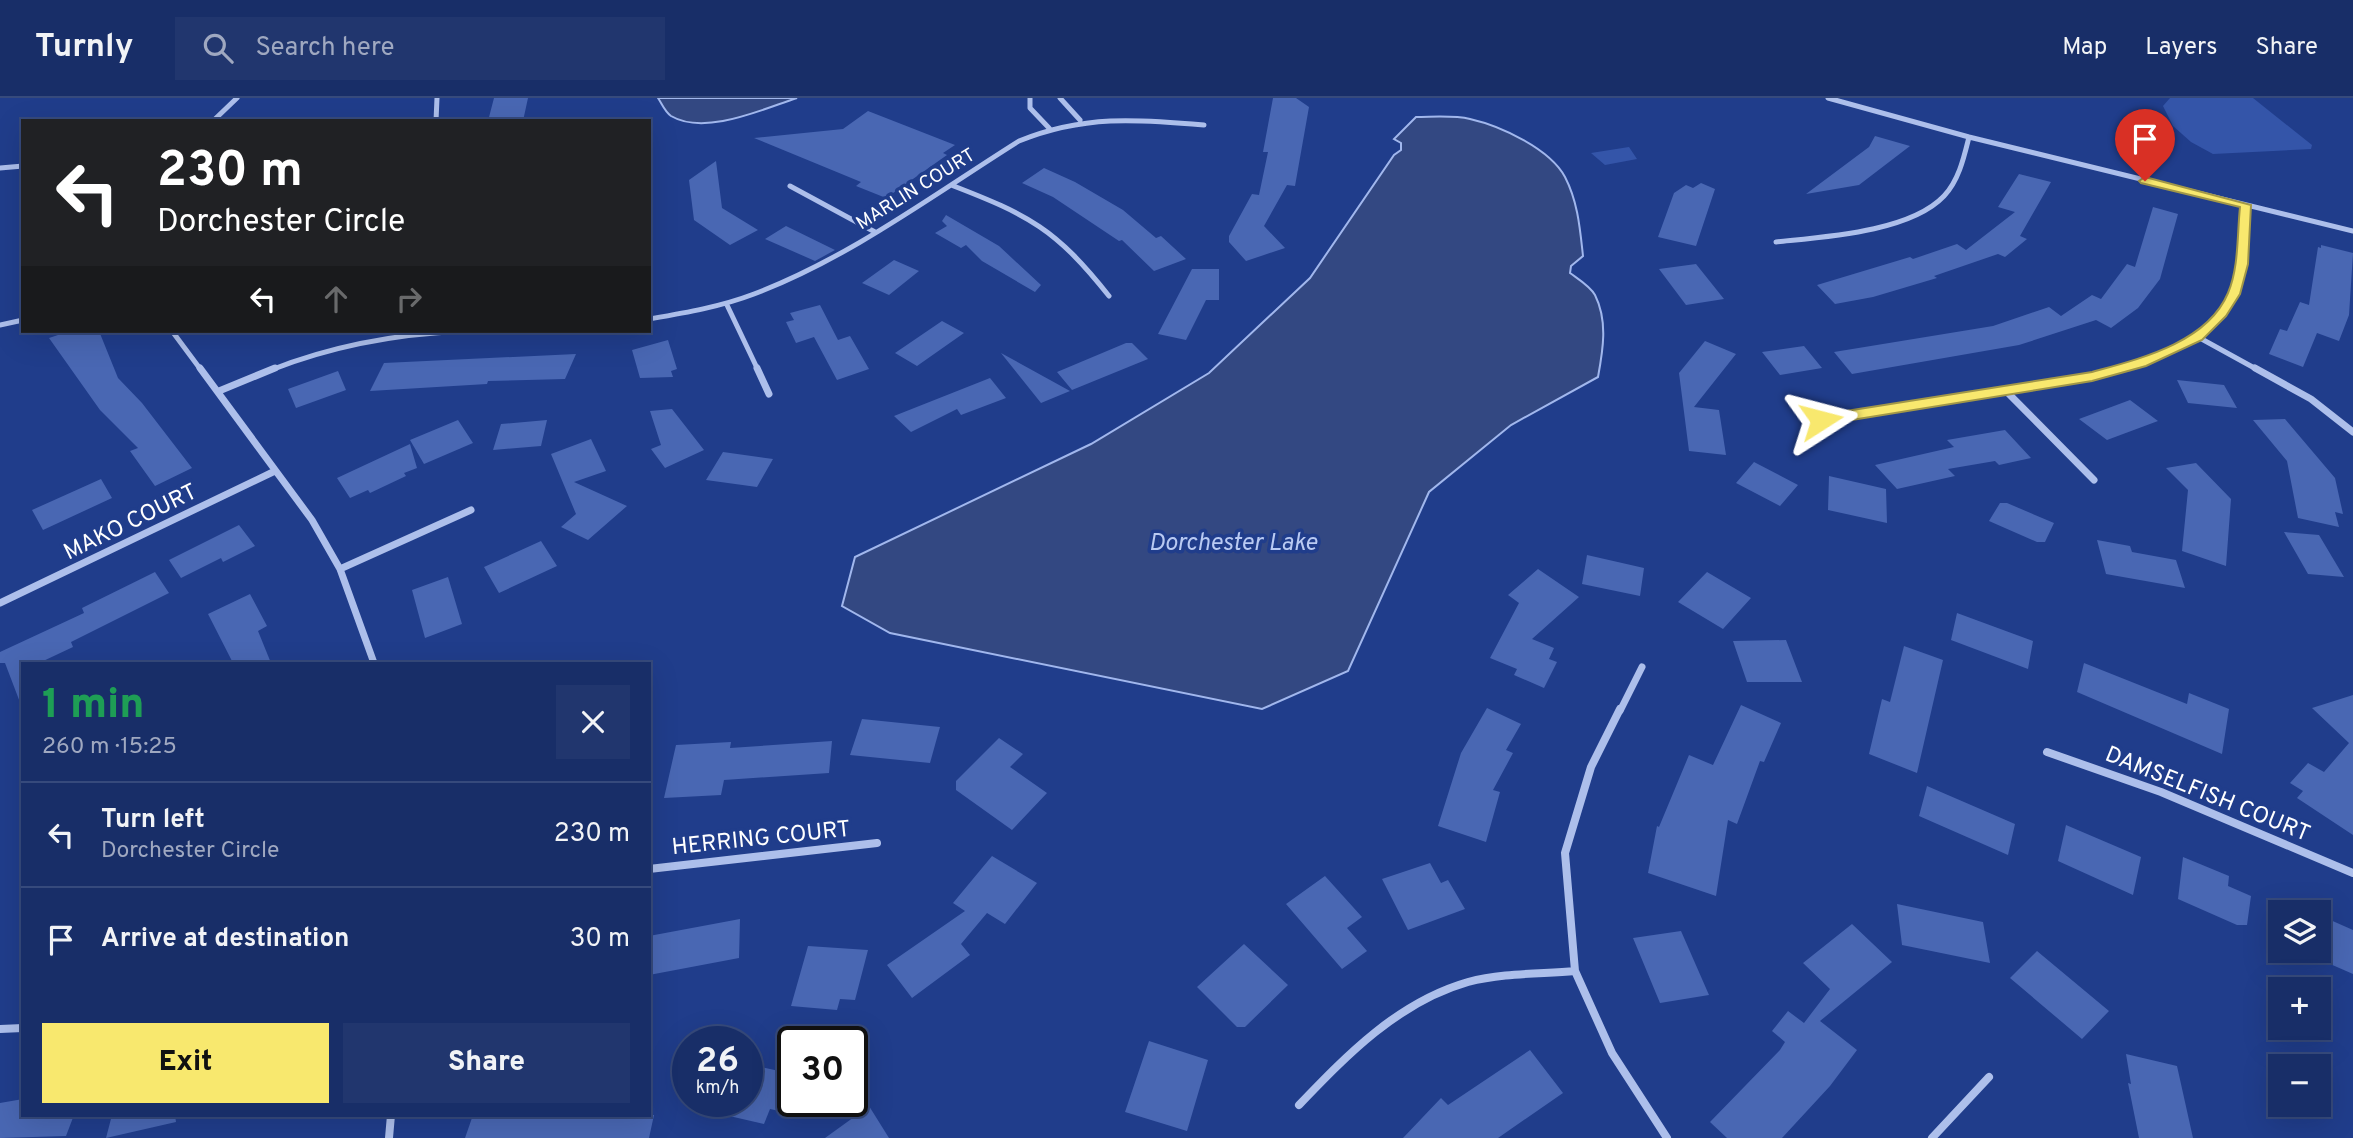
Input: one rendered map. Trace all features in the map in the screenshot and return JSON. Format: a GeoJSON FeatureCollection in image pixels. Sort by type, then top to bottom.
{"type":"FeatureCollection","features":[{"type":"Feature","properties":{"kind":"street"},"geometry":{"type":"LineString","coordinates":[[215,119],[237,98]]}},
{"type":"Feature","properties":{"kind":"street"},"geometry":{"type":"LineString","coordinates":[[436,119],[437,98]]}},
{"type":"Feature","properties":{"kind":"street"},"geometry":{"type":"LineString","coordinates":[[1030,98],[1030,108],[1049,128]]}},
{"type":"Feature","properties":{"kind":"street"},"geometry":{"type":"LineString","coordinates":[[1059,98],[1080,120]]}},
{"type":"Feature","properties":{"kind":"street"},"geometry":{"type":"LineString","coordinates":[[1828,98],[1969,137],[2353,231]]}},
{"type":"Feature","properties":{"kind":"street","name":"MARLIN COURT"},"geometry":{"type":"LineString","coordinates":[[651,319],[700,312],[796,278],[834,259],[1019,141],[1049,128],[1080,120],[1117,118],[1204,125]]}},
{"type":"Feature","properties":{"kind":"street"},"geometry":{"type":"LineString","coordinates":[[1776,242],[1835,235],[1889,223],[1922,211],[1944,197],[1954,180],[1969,137]]}},
{"type":"Feature","properties":{"kind":"street"},"geometry":{"type":"LineString","coordinates":[[0,168],[21,166]]}},
{"type":"Feature","properties":{"kind":"street"},"geometry":{"type":"LineString","coordinates":[[951,185],[1004,206],[1048,230],[1081,262],[1109,296]]}},
{"type":"Feature","properties":{"kind":"street"},"geometry":{"type":"LineString","coordinates":[[790,186],[875,232]]}},
{"type":"Feature","properties":{"kind":"street"},"geometry":{"type":"LineString","coordinates":[[1821,420],[2120,370],[2161,355],[2197,337],[2222,313],[2234,294],[2242,264],[2246,205]]}},
{"type":"Feature","properties":{"kind":"street"},"geometry":{"type":"LineString","coordinates":[[727,304],[769,394]]}},
{"type":"Feature","properties":{"kind":"street"},"geometry":{"type":"LineString","coordinates":[[0,326],[21,321]]}},
{"type":"Feature","properties":{"kind":"street"},"geometry":{"type":"LineString","coordinates":[[174,333],[312,520],[340,569],[374,662]]}},
{"type":"Feature","properties":{"kind":"street"},"geometry":{"type":"LineString","coordinates":[[219,391],[348,344],[385,337],[438,333]]}},
{"type":"Feature","properties":{"kind":"street"},"geometry":{"type":"LineString","coordinates":[[2197,337],[2311,399],[2353,432]]}},
{"type":"Feature","properties":{"kind":"street"},"geometry":{"type":"LineString","coordinates":[[2006,391],[2094,480]]}},
{"type":"Feature","properties":{"kind":"street","name":"MAKO COURT"},"geometry":{"type":"LineString","coordinates":[[0,603],[275,471]]}},
{"type":"Feature","properties":{"kind":"street"},"geometry":{"type":"LineString","coordinates":[[340,569],[471,510]]}},
{"type":"Feature","properties":{"kind":"street"},"geometry":{"type":"LineString","coordinates":[[1642,667],[1591,767],[1565,853],[1575,971],[1612,1053],[1667,1138]]}},
{"type":"Feature","properties":{"kind":"street","name":"DAMSELFISH COURT"},"geometry":{"type":"LineString","coordinates":[[2047,752],[2161,792],[2353,873]]}},
{"type":"Feature","properties":{"kind":"street","name":"HERRING COURT"},"geometry":{"type":"LineString","coordinates":[[651,869],[877,843]]}},
{"type":"Feature","properties":{"kind":"street"},"geometry":{"type":"LineString","coordinates":[[1299,1105],[1374,1031],[1405,1008],[1431,995],[1497,976],[1575,971]]}},
{"type":"Feature","properties":{"kind":"street"},"geometry":{"type":"LineString","coordinates":[[0,1029],[21,1028]]}},
{"type":"Feature","properties":{"kind":"street"},"geometry":{"type":"LineString","coordinates":[[1932,1138],[1989,1077]]}},
{"type":"Feature","properties":{"kind":"street"},"geometry":{"type":"LineString","coordinates":[[389,1138],[391,1117]]}},
{"type":"Feature","properties":{"kind":"shaded area"},"geometry":{"type":"Polygon","coordinates":[[[2170,98],[2253,98],[2312,145],[2311,149],[2213,154],[2191,142],[2173,126],[2163,106],[2170,98]]]}},
{"type":"Feature","properties":{"kind":"shaded area"},"geometry":{"type":"Polygon","coordinates":[[[1629,147],[1637,159],[1605,165],[1591,153],[1629,147]]]}},
{"type":"Feature","properties":{"kind":"water"},"geometry":{"type":"Polygon","coordinates":[[[658,98],[797,98],[734,119],[700,123],[671,116],[658,98]]]}},
{"type":"Feature","properties":{"kind":"water","name":"Dorchester Lake"},"geometry":{"type":"Polygon","coordinates":[[[1416,117],[1457,117],[1482,122],[1524,140],[1558,167],[1573,196],[1581,236],[1583,256],[1571,266],[1570,273],[1590,289],[1599,305],[1603,325],[1601,356],[1598,377],[1511,425],[1429,492],[1348,671],[1262,709],[890,633],[842,606],[855,557],[1091,444],[1209,373],[1310,278],[1394,155],[1401,150],[1401,143],[1394,139],[1416,117]]]}},
{"type":"Feature","properties":{"kind":"building"},"geometry":{"type":"Polygon","coordinates":[[[494,98],[528,98],[523,119],[489,119],[494,98]]]}},
{"type":"Feature","properties":{"kind":"building"},"geometry":{"type":"Polygon","coordinates":[[[1273,98],[1296,98],[1309,107],[1295,186],[1287,185],[1264,226],[1285,248],[1246,261],[1229,242],[1229,236],[1252,194],[1259,195],[1268,152],[1263,152],[1273,98]]]}},
{"type":"Feature","properties":{"kind":"building"},"geometry":{"type":"Polygon","coordinates":[[[868,111],[955,145],[943,153],[947,155],[886,198],[856,186],[861,182],[754,138],[843,129],[868,111]]]}},
{"type":"Feature","properties":{"kind":"building"},"geometry":{"type":"Polygon","coordinates":[[[1875,136],[1910,146],[1859,185],[1806,194],[1869,147],[1875,136]]]}},
{"type":"Feature","properties":{"kind":"building"},"geometry":{"type":"Polygon","coordinates":[[[716,161],[722,208],[758,230],[730,245],[694,220],[689,180],[716,161]]]}},
{"type":"Feature","properties":{"kind":"building"},"geometry":{"type":"Polygon","coordinates":[[[1044,168],[1075,182],[1123,210],[1156,238],[1161,236],[1186,259],[1154,271],[1122,240],[1119,241],[1053,197],[1022,183],[1044,168]]]}},
{"type":"Feature","properties":{"kind":"building"},"geometry":{"type":"Polygon","coordinates":[[[2019,174],[2051,182],[2020,236],[2027,239],[2005,257],[1998,254],[1934,276],[1937,278],[1873,297],[1835,304],[1817,285],[1957,244],[1966,250],[2015,212],[1998,207],[2019,174]]]}},
{"type":"Feature","properties":{"kind":"building"},"geometry":{"type":"Polygon","coordinates":[[[1701,183],[1715,189],[1696,246],[1658,237],[1674,193],[1686,185],[1693,188],[1701,183]]]}},
{"type":"Feature","properties":{"kind":"building"},"geometry":{"type":"Polygon","coordinates":[[[2153,207],[2178,214],[2160,279],[2138,308],[2111,328],[2096,320],[2019,345],[1852,374],[1834,352],[1993,326],[2049,307],[2061,316],[2092,295],[2101,299],[2127,264],[2135,267],[2153,207]]]}},
{"type":"Feature","properties":{"kind":"building"},"geometry":{"type":"Polygon","coordinates":[[[946,215],[999,246],[1041,285],[1035,292],[982,261],[966,245],[961,248],[935,233],[947,226],[942,221],[946,215]]]}},
{"type":"Feature","properties":{"kind":"building"},"geometry":{"type":"Polygon","coordinates":[[[786,226],[835,250],[815,261],[765,239],[786,226]]]}},
{"type":"Feature","properties":{"kind":"building"},"geometry":{"type":"Polygon","coordinates":[[[2321,245],[2353,253],[2349,315],[2339,341],[2317,333],[2303,367],[2269,354],[2280,329],[2287,331],[2300,302],[2309,305],[2318,247],[2321,248],[2321,245]]]}},
{"type":"Feature","properties":{"kind":"building"},"geometry":{"type":"Polygon","coordinates":[[[894,260],[919,271],[889,295],[862,283],[894,260]]]}},
{"type":"Feature","properties":{"kind":"building"},"geometry":{"type":"Polygon","coordinates":[[[1696,264],[1724,299],[1686,305],[1659,269],[1696,264]]]}},
{"type":"Feature","properties":{"kind":"building"},"geometry":{"type":"Polygon","coordinates":[[[1192,269],[1219,269],[1219,300],[1206,300],[1186,340],[1158,334],[1192,269]]]}},
{"type":"Feature","properties":{"kind":"building"},"geometry":{"type":"Polygon","coordinates":[[[820,305],[838,340],[850,336],[869,369],[837,380],[814,337],[796,343],[786,322],[794,320],[790,313],[820,305]]]}},
{"type":"Feature","properties":{"kind":"building"},"geometry":{"type":"Polygon","coordinates":[[[942,321],[964,333],[917,366],[895,353],[942,321]]]}},
{"type":"Feature","properties":{"kind":"building"},"geometry":{"type":"Polygon","coordinates":[[[64,333],[100,333],[118,378],[142,403],[192,468],[155,486],[130,451],[138,448],[100,410],[49,338],[64,333]]]}},
{"type":"Feature","properties":{"kind":"building"},"geometry":{"type":"Polygon","coordinates":[[[668,340],[677,369],[671,371],[673,377],[640,378],[632,350],[668,340]]]}},
{"type":"Feature","properties":{"kind":"building"},"geometry":{"type":"Polygon","coordinates":[[[1705,341],[1736,354],[1694,407],[1719,410],[1726,455],[1689,451],[1679,373],[1705,341]]]}},
{"type":"Feature","properties":{"kind":"building"},"geometry":{"type":"Polygon","coordinates":[[[1126,343],[1132,343],[1148,359],[1072,390],[1057,372],[1126,343]]]}},
{"type":"Feature","properties":{"kind":"building"},"geometry":{"type":"Polygon","coordinates":[[[1804,346],[1822,368],[1780,375],[1762,352],[1804,346]]]}},
{"type":"Feature","properties":{"kind":"building"},"geometry":{"type":"Polygon","coordinates":[[[1001,353],[1070,391],[1041,403],[1001,353]]]}},
{"type":"Feature","properties":{"kind":"building"},"geometry":{"type":"Polygon","coordinates":[[[576,354],[565,379],[488,381],[487,384],[370,391],[384,363],[576,354]]]}},
{"type":"Feature","properties":{"kind":"building"},"geometry":{"type":"Polygon","coordinates":[[[338,371],[346,390],[296,408],[288,389],[338,371]]]}},
{"type":"Feature","properties":{"kind":"building"},"geometry":{"type":"Polygon","coordinates":[[[990,378],[1006,398],[961,415],[957,409],[911,432],[894,416],[990,378]]]}},
{"type":"Feature","properties":{"kind":"building"},"geometry":{"type":"Polygon","coordinates":[[[2177,380],[2224,385],[2237,408],[2188,403],[2177,380]]]}},
{"type":"Feature","properties":{"kind":"building"},"geometry":{"type":"Polygon","coordinates":[[[2130,400],[2158,421],[2107,440],[2079,419],[2130,400]]]}},
{"type":"Feature","properties":{"kind":"building"},"geometry":{"type":"Polygon","coordinates":[[[672,409],[704,450],[665,468],[651,449],[661,445],[650,411],[672,409]]]}},
{"type":"Feature","properties":{"kind":"building"},"geometry":{"type":"Polygon","coordinates":[[[2285,419],[2335,478],[2343,514],[2335,512],[2339,527],[2298,518],[2287,461],[2253,420],[2285,419]]]}},
{"type":"Feature","properties":{"kind":"building"},"geometry":{"type":"Polygon","coordinates":[[[458,420],[473,443],[424,464],[410,440],[458,420]]]}},
{"type":"Feature","properties":{"kind":"building"},"geometry":{"type":"Polygon","coordinates":[[[547,420],[541,446],[493,450],[501,424],[547,420]]]}},
{"type":"Feature","properties":{"kind":"building"},"geometry":{"type":"Polygon","coordinates":[[[2005,430],[2031,458],[1999,465],[1995,461],[1948,469],[1955,476],[1897,489],[1875,465],[1954,447],[1947,440],[2005,430]]]}},
{"type":"Feature","properties":{"kind":"building"},"geometry":{"type":"Polygon","coordinates":[[[591,439],[606,471],[574,482],[627,506],[588,540],[561,527],[576,514],[551,454],[591,439]]]}},
{"type":"Feature","properties":{"kind":"building"},"geometry":{"type":"Polygon","coordinates":[[[410,444],[417,468],[370,493],[368,490],[350,498],[337,478],[410,444]]]}},
{"type":"Feature","properties":{"kind":"building"},"geometry":{"type":"Polygon","coordinates":[[[723,452],[773,459],[757,487],[706,480],[723,452]]]}},
{"type":"Feature","properties":{"kind":"building"},"geometry":{"type":"Polygon","coordinates":[[[1754,462],[1798,485],[1780,506],[1736,483],[1754,462]]]}},
{"type":"Feature","properties":{"kind":"building"},"geometry":{"type":"Polygon","coordinates":[[[2196,463],[2231,499],[2226,566],[2182,551],[2188,490],[2166,468],[2196,463]]]}},
{"type":"Feature","properties":{"kind":"building"},"geometry":{"type":"Polygon","coordinates":[[[1829,476],[1886,489],[1887,523],[1828,510],[1829,476]]]}},
{"type":"Feature","properties":{"kind":"building"},"geometry":{"type":"Polygon","coordinates":[[[101,479],[112,498],[43,530],[32,510],[101,479]]]}},
{"type":"Feature","properties":{"kind":"building"},"geometry":{"type":"Polygon","coordinates":[[[2000,503],[2007,503],[2054,523],[2045,542],[2037,542],[1989,521],[2000,503]]]}},
{"type":"Feature","properties":{"kind":"building"},"geometry":{"type":"Polygon","coordinates":[[[239,525],[255,546],[223,562],[221,558],[181,578],[169,560],[239,525]]]}},
{"type":"Feature","properties":{"kind":"building"},"geometry":{"type":"Polygon","coordinates":[[[2284,532],[2319,535],[2344,577],[2308,574],[2284,532]]]}},
{"type":"Feature","properties":{"kind":"building"},"geometry":{"type":"Polygon","coordinates":[[[2097,540],[2130,546],[2132,552],[2176,560],[2185,588],[2106,574],[2097,540]]]}},
{"type":"Feature","properties":{"kind":"building"},"geometry":{"type":"Polygon","coordinates":[[[541,541],[557,566],[499,593],[484,567],[541,541]]]}},
{"type":"Feature","properties":{"kind":"building"},"geometry":{"type":"Polygon","coordinates":[[[1587,555],[1644,568],[1640,596],[1582,584],[1587,555]]]}},
{"type":"Feature","properties":{"kind":"building"},"geometry":{"type":"Polygon","coordinates":[[[1538,569],[1579,597],[1532,639],[1554,648],[1549,659],[1557,662],[1544,688],[1514,675],[1517,669],[1490,658],[1519,603],[1508,595],[1538,569]]]}},
{"type":"Feature","properties":{"kind":"building"},"geometry":{"type":"Polygon","coordinates":[[[155,572],[169,593],[71,642],[73,647],[41,662],[21,662],[21,705],[5,663],[0,663],[0,652],[84,613],[82,608],[155,572]]]}},
{"type":"Feature","properties":{"kind":"building"},"geometry":{"type":"Polygon","coordinates":[[[1707,572],[1751,598],[1723,629],[1678,602],[1707,572]]]}},
{"type":"Feature","properties":{"kind":"building"},"geometry":{"type":"Polygon","coordinates":[[[448,577],[462,624],[425,638],[412,590],[448,577]]]}},
{"type":"Feature","properties":{"kind":"building"},"geometry":{"type":"Polygon","coordinates":[[[250,594],[267,626],[258,631],[271,662],[232,662],[208,614],[250,594]]]}},
{"type":"Feature","properties":{"kind":"building"},"geometry":{"type":"Polygon","coordinates":[[[1957,613],[2033,641],[2028,669],[1951,640],[1957,613]]]}},
{"type":"Feature","properties":{"kind":"building"},"geometry":{"type":"Polygon","coordinates":[[[1786,640],[1802,682],[1747,682],[1733,641],[1786,640]]]}},
{"type":"Feature","properties":{"kind":"building"},"geometry":{"type":"Polygon","coordinates":[[[1904,646],[1943,660],[1917,773],[1869,754],[1882,699],[1890,702],[1904,646]]]}},
{"type":"Feature","properties":{"kind":"building"},"geometry":{"type":"Polygon","coordinates":[[[2084,663],[2187,704],[2189,693],[2229,709],[2222,754],[2077,692],[2084,663]]]}},
{"type":"Feature","properties":{"kind":"building"},"geometry":{"type":"Polygon","coordinates":[[[2353,695],[2353,835],[2297,798],[2303,791],[2290,783],[2308,763],[2324,772],[2349,743],[2312,708],[2353,695]]]}},
{"type":"Feature","properties":{"kind":"building"},"geometry":{"type":"Polygon","coordinates":[[[1741,705],[1781,723],[1764,762],[1760,761],[1737,824],[1728,820],[1716,896],[1648,873],[1657,826],[1659,827],[1689,755],[1713,765],[1741,705]]]}},
{"type":"Feature","properties":{"kind":"building"},"geometry":{"type":"Polygon","coordinates":[[[1487,708],[1521,724],[1506,750],[1513,753],[1493,790],[1500,792],[1486,842],[1438,826],[1461,753],[1487,708]]]}},
{"type":"Feature","properties":{"kind":"building"},"geometry":{"type":"Polygon","coordinates":[[[862,719],[940,727],[930,763],[850,755],[862,719]]]}},
{"type":"Feature","properties":{"kind":"building"},"geometry":{"type":"Polygon","coordinates":[[[999,738],[1023,754],[1010,767],[1047,793],[1012,830],[956,790],[956,781],[999,738]]]}},
{"type":"Feature","properties":{"kind":"building"},"geometry":{"type":"Polygon","coordinates":[[[832,741],[829,773],[724,780],[721,795],[664,798],[676,745],[731,742],[730,748],[832,741]]]}},
{"type":"Feature","properties":{"kind":"building"},"geometry":{"type":"Polygon","coordinates":[[[1927,786],[2015,824],[2008,855],[1919,816],[1927,786]]]}},
{"type":"Feature","properties":{"kind":"building"},"geometry":{"type":"Polygon","coordinates":[[[2066,825],[2141,857],[2133,895],[2058,861],[2066,825]]]}},
{"type":"Feature","properties":{"kind":"building"},"geometry":{"type":"Polygon","coordinates":[[[992,856],[1037,883],[1005,924],[987,913],[961,944],[970,955],[912,998],[887,965],[965,911],[953,903],[992,856]]]}},
{"type":"Feature","properties":{"kind":"building"},"geometry":{"type":"Polygon","coordinates":[[[2183,857],[2229,876],[2228,886],[2251,896],[2247,925],[2237,925],[2178,899],[2183,857]]]}},
{"type":"Feature","properties":{"kind":"building"},"geometry":{"type":"Polygon","coordinates":[[[1430,863],[1441,883],[1448,880],[1465,909],[1408,930],[1382,879],[1430,863]]]}},
{"type":"Feature","properties":{"kind":"building"},"geometry":{"type":"Polygon","coordinates":[[[1325,876],[1362,917],[1347,928],[1367,951],[1342,969],[1286,904],[1325,876]]]}},
{"type":"Feature","properties":{"kind":"building"},"geometry":{"type":"Polygon","coordinates":[[[1897,904],[1983,922],[1990,963],[1902,945],[1897,904]]]}},
{"type":"Feature","properties":{"kind":"building"},"geometry":{"type":"Polygon","coordinates":[[[740,919],[739,958],[651,975],[651,936],[740,919]]]}},
{"type":"Feature","properties":{"kind":"building"},"geometry":{"type":"Polygon","coordinates":[[[2331,920],[2353,930],[2353,974],[2328,963],[2331,963],[2331,920]]]}},
{"type":"Feature","properties":{"kind":"building"},"geometry":{"type":"Polygon","coordinates":[[[1852,924],[1892,962],[1820,1021],[1857,1050],[1830,1086],[1782,1138],[1727,1138],[1710,1122],[1780,1050],[1785,1042],[1772,1031],[1788,1011],[1804,1023],[1830,989],[1803,963],[1852,924]]]}},
{"type":"Feature","properties":{"kind":"building"},"geometry":{"type":"Polygon","coordinates":[[[1681,931],[1709,995],[1660,1003],[1633,938],[1681,931]]]}},
{"type":"Feature","properties":{"kind":"building"},"geometry":{"type":"Polygon","coordinates":[[[1244,944],[1288,985],[1245,1027],[1237,1027],[1197,987],[1244,944]]]}},
{"type":"Feature","properties":{"kind":"building"},"geometry":{"type":"Polygon","coordinates":[[[808,946],[868,950],[855,1000],[840,999],[837,1010],[791,1006],[808,946]]]}},
{"type":"Feature","properties":{"kind":"building"},"geometry":{"type":"Polygon","coordinates":[[[2037,951],[2109,1011],[2082,1039],[2010,978],[2037,951]]]}},
{"type":"Feature","properties":{"kind":"building"},"geometry":{"type":"Polygon","coordinates":[[[1149,1041],[1208,1060],[1187,1131],[1125,1112],[1149,1041]]]}},
{"type":"Feature","properties":{"kind":"building"},"geometry":{"type":"Polygon","coordinates":[[[1530,1050],[1563,1093],[1498,1138],[1403,1138],[1441,1098],[1448,1105],[1530,1050]]]}},
{"type":"Feature","properties":{"kind":"building"},"geometry":{"type":"Polygon","coordinates":[[[2126,1054],[2177,1066],[2193,1138],[2139,1138],[2128,1083],[2131,1084],[2126,1054]]]}},
{"type":"Feature","properties":{"kind":"building"},"geometry":{"type":"Polygon","coordinates":[[[763,1067],[777,1071],[777,1111],[770,1109],[764,1124],[734,1117],[763,1117],[763,1067]]]}},
{"type":"Feature","properties":{"kind":"building"},"geometry":{"type":"Polygon","coordinates":[[[21,1099],[21,1117],[73,1117],[66,1136],[0,1138],[0,1103],[21,1099]]]}},
{"type":"Feature","properties":{"kind":"building"},"geometry":{"type":"Polygon","coordinates":[[[868,1107],[889,1138],[825,1138],[854,1117],[868,1117],[868,1107]]]}},
{"type":"Feature","properties":{"kind":"building"},"geometry":{"type":"Polygon","coordinates":[[[654,1115],[649,1138],[465,1138],[472,1117],[654,1115]]]}},
{"type":"Feature","properties":{"kind":"building"},"geometry":{"type":"Polygon","coordinates":[[[111,1117],[175,1117],[176,1122],[106,1138],[111,1117]]]}},
{"type":"Feature","properties":{"kind":"route"},"geometry":{"type":"LineString","coordinates":[[1821,420],[2035,387],[2120,370],[2180,347],[2197,337],[2222,313],[2234,294],[2242,264],[2246,205],[2145,181]]}}]}
